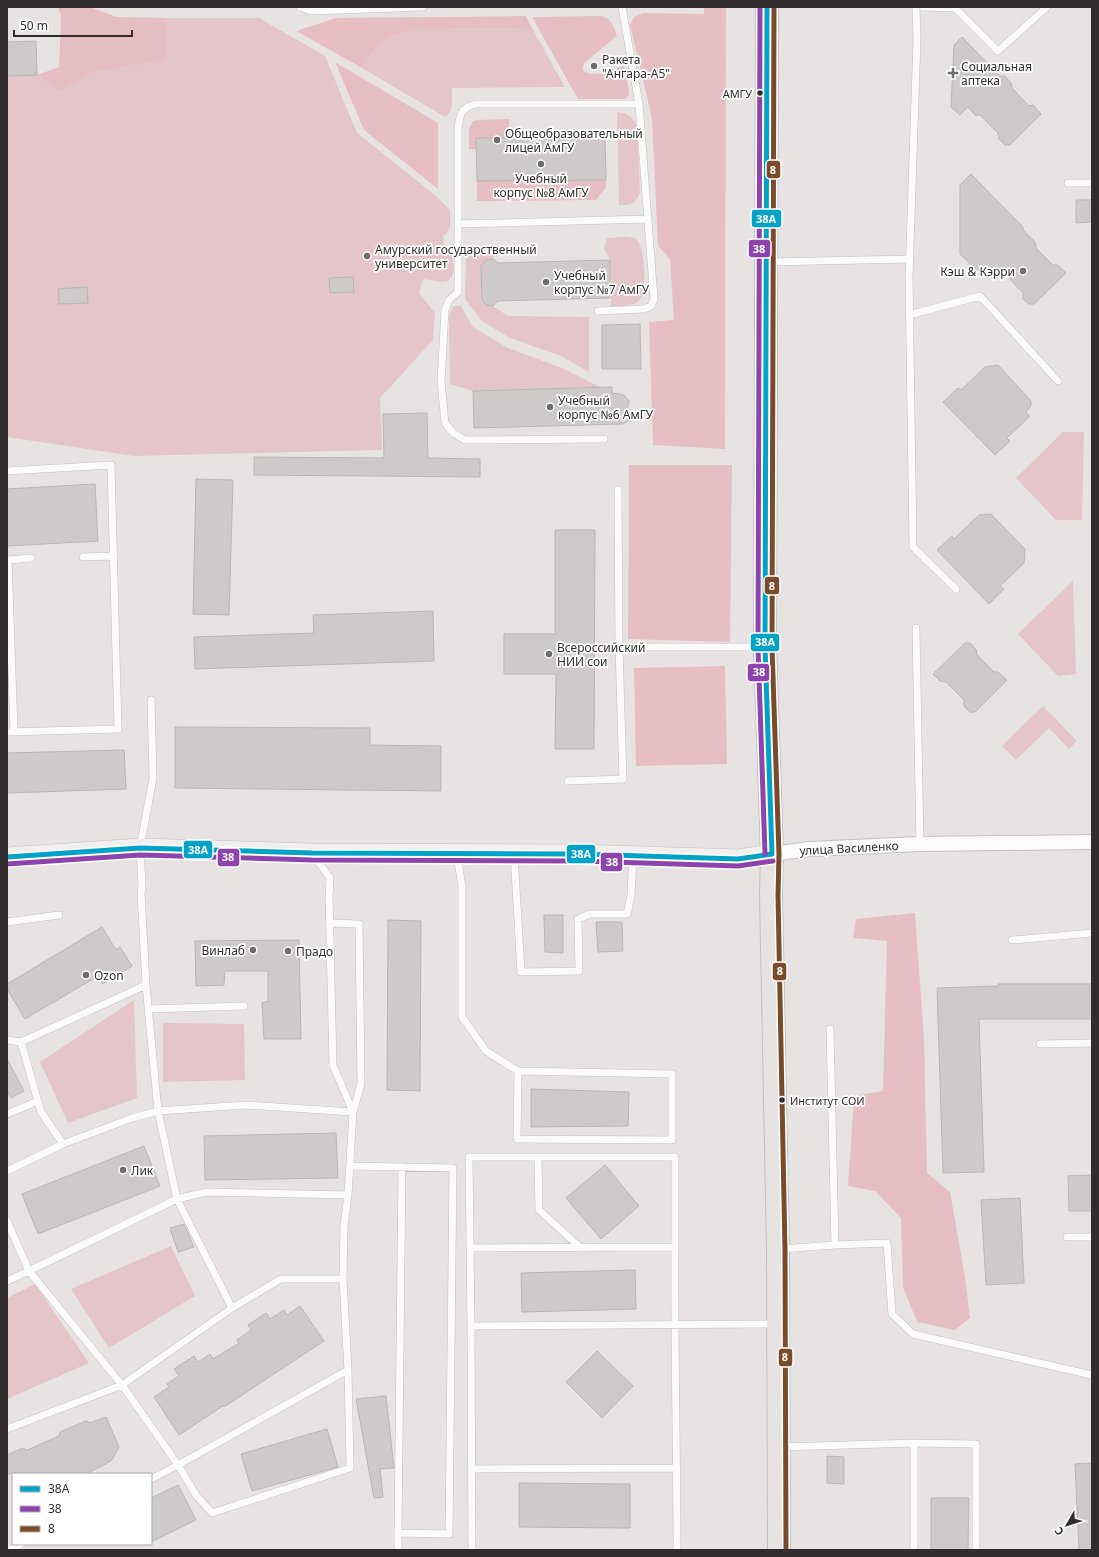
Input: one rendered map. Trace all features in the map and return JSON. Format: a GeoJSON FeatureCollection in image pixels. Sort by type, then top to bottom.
{"type":"FeatureCollection","features":[{"type":"Feature","properties":{"kind":"main road"},"geometry":{"type":"LineString","coordinates":[[767,7],[765,647],[772,854],[771,895],[778,1250],[778,1550]]}},
{"type":"Feature","properties":{"kind":"main road","name":"улица Василенко"},"geometry":{"type":"LineString","coordinates":[[7,857],[140,848],[312,853],[457,852],[633,855],[738,859],[772,854]]}},
{"type":"Feature","properties":{"kind":"street","name":"улица Василенко"},"geometry":{"type":"LineString","coordinates":[[772,854],[809,849],[920,844],[1092,842]]}},
{"type":"Feature","properties":{"kind":"lane"},"geometry":{"type":"LineString","coordinates":[[300,7],[311,11],[423,7]]}},
{"type":"Feature","properties":{"kind":"lane"},"geometry":{"type":"LineString","coordinates":[[598,311],[644,309],[651,306],[654,299],[639,104],[622,7]]}},
{"type":"Feature","properties":{"kind":"lane"},"geometry":{"type":"LineString","coordinates":[[916,7],[917,39],[909,259],[913,547],[956,589]]}},
{"type":"Feature","properties":{"kind":"lane"},"geometry":{"type":"LineString","coordinates":[[923,7],[954,8],[998,51],[1047,7]]}},
{"type":"Feature","properties":{"kind":"lane"},"geometry":{"type":"LineString","coordinates":[[604,439],[465,440],[452,434],[445,423],[441,381],[444,310],[449,300],[458,292],[458,129],[460,117],[466,108],[475,104],[639,104]]}},
{"type":"Feature","properties":{"kind":"lane"},"geometry":{"type":"LineString","coordinates":[[1068,183],[1092,183]]}},
{"type":"Feature","properties":{"kind":"lane"},"geometry":{"type":"LineString","coordinates":[[458,224],[648,219]]}},
{"type":"Feature","properties":{"kind":"lane"},"geometry":{"type":"LineString","coordinates":[[766,262],[909,259]]}},
{"type":"Feature","properties":{"kind":"lane"},"geometry":{"type":"LineString","coordinates":[[909,315],[980,296],[1058,381]]}},
{"type":"Feature","properties":{"kind":"lane"},"geometry":{"type":"LineString","coordinates":[[7,471],[111,465],[118,730],[11,732],[8,560],[31,558]]}},
{"type":"Feature","properties":{"kind":"lane"},"geometry":{"type":"LineString","coordinates":[[568,781],[623,779],[619,647],[618,490]]}},
{"type":"Feature","properties":{"kind":"lane"},"geometry":{"type":"LineString","coordinates":[[83,557],[113,556]]}},
{"type":"Feature","properties":{"kind":"lane"},"geometry":{"type":"LineString","coordinates":[[916,628],[920,844]]}},
{"type":"Feature","properties":{"kind":"lane"},"geometry":{"type":"LineString","coordinates":[[619,647],[765,647]]}},
{"type":"Feature","properties":{"kind":"lane"},"geometry":{"type":"LineString","coordinates":[[151,700],[153,778],[140,848],[146,985],[158,1111],[177,1199],[232,1308]]}},
{"type":"Feature","properties":{"kind":"lane"},"geometry":{"type":"LineString","coordinates":[[457,852],[462,887],[462,1017],[486,1051],[518,1072],[672,1074],[672,1140],[517,1139],[518,1072]]}},
{"type":"Feature","properties":{"kind":"lane"},"geometry":{"type":"LineString","coordinates":[[312,853],[330,878],[333,1065],[353,1112]]}},
{"type":"Feature","properties":{"kind":"lane"},"geometry":{"type":"LineString","coordinates":[[514,854],[521,972],[579,971],[578,919],[590,914],[627,914],[631,895],[633,855]]}},
{"type":"Feature","properties":{"kind":"lane"},"geometry":{"type":"LineString","coordinates":[[7,922],[59,915]]}},
{"type":"Feature","properties":{"kind":"lane"},"geometry":{"type":"LineString","coordinates":[[7,1221],[29,1271],[122,1384],[178,1465],[196,1496],[212,1513],[350,1468],[348,1370],[343,1279],[344,1226],[348,1195],[353,1112],[361,1084],[359,924],[330,923]]}},
{"type":"Feature","properties":{"kind":"lane"},"geometry":{"type":"LineString","coordinates":[[1012,940],[1092,933]]}},
{"type":"Feature","properties":{"kind":"lane"},"geometry":{"type":"LineString","coordinates":[[7,1040],[21,1042],[146,985]]}},
{"type":"Feature","properties":{"kind":"lane"},"geometry":{"type":"LineString","coordinates":[[149,1009],[244,1006]]}},
{"type":"Feature","properties":{"kind":"lane"},"geometry":{"type":"LineString","coordinates":[[830,1029],[835,1245]]}},
{"type":"Feature","properties":{"kind":"lane"},"geometry":{"type":"LineString","coordinates":[[21,1042],[41,1112],[64,1144]]}},
{"type":"Feature","properties":{"kind":"lane"},"geometry":{"type":"LineString","coordinates":[[1040,1044],[1092,1043]]}},
{"type":"Feature","properties":{"kind":"lane"},"geometry":{"type":"LineString","coordinates":[[8,1111],[38,1101]]}},
{"type":"Feature","properties":{"kind":"lane"},"geometry":{"type":"LineString","coordinates":[[7,1171],[64,1144],[132,1118],[158,1111],[246,1105],[353,1112]]}},
{"type":"Feature","properties":{"kind":"lane"},"geometry":{"type":"LineString","coordinates":[[538,1157],[538,1210],[581,1248]]}},
{"type":"Feature","properties":{"kind":"lane"},"geometry":{"type":"LineString","coordinates":[[472,1550],[469,1158],[675,1157],[677,1550]]}},
{"type":"Feature","properties":{"kind":"lane"},"geometry":{"type":"LineString","coordinates":[[350,1166],[453,1168],[448,1534],[398,1533]]}},
{"type":"Feature","properties":{"kind":"lane"},"geometry":{"type":"LineString","coordinates":[[398,1550],[402,1167]]}},
{"type":"Feature","properties":{"kind":"lane"},"geometry":{"type":"LineString","coordinates":[[7,1281],[177,1199],[206,1192],[348,1195]]}},
{"type":"Feature","properties":{"kind":"lane"},"geometry":{"type":"LineString","coordinates":[[1067,1237],[1092,1237]]}},
{"type":"Feature","properties":{"kind":"lane"},"geometry":{"type":"LineString","coordinates":[[778,1250],[835,1245],[887,1243],[892,1314],[913,1334],[1092,1375]]}},
{"type":"Feature","properties":{"kind":"lane"},"geometry":{"type":"LineString","coordinates":[[470,1248],[675,1247]]}},
{"type":"Feature","properties":{"kind":"lane"},"geometry":{"type":"LineString","coordinates":[[7,1429],[122,1384],[232,1308],[281,1279],[343,1279]]}},
{"type":"Feature","properties":{"kind":"lane"},"geometry":{"type":"LineString","coordinates":[[471,1326],[778,1324]]}},
{"type":"Feature","properties":{"kind":"lane"},"geometry":{"type":"LineString","coordinates":[[152,1478],[348,1370]]}},
{"type":"Feature","properties":{"kind":"lane"},"geometry":{"type":"LineString","coordinates":[[778,1447],[914,1443],[976,1444],[976,1550]]}},
{"type":"Feature","properties":{"kind":"lane"},"geometry":{"type":"LineString","coordinates":[[914,1443],[914,1550]]}},
{"type":"Feature","properties":{"kind":"lane"},"geometry":{"type":"LineString","coordinates":[[472,1469],[677,1468]]}},
{"type":"Feature","properties":{"kind":"lane"},"geometry":{"type":"LineString","coordinates":[[9,1550],[19,1545]]}},
{"type":"Feature","properties":{"kind":"shaded area"},"geometry":{"type":"Polygon","coordinates":[[[58,7],[90,7],[117,17],[167,18],[166,60],[95,72],[60,92],[37,75],[59,67],[61,16],[58,7]]]}},
{"type":"Feature","properties":{"kind":"shaded area"},"geometry":{"type":"Polygon","coordinates":[[[704,7],[726,7],[725,449],[653,445],[649,322],[674,320],[670,259],[658,246],[652,118],[630,25],[634,17],[643,13],[704,14],[704,7]]]}},
{"type":"Feature","properties":{"kind":"shaded area"},"geometry":{"type":"Polygon","coordinates":[[[526,16],[532,28],[413,29],[388,38],[377,46],[362,68],[296,31],[336,18],[526,16]]]}},
{"type":"Feature","properties":{"kind":"shaded area"},"geometry":{"type":"Polygon","coordinates":[[[600,16],[610,21],[617,36],[584,63],[583,70],[587,73],[597,74],[624,66],[629,96],[624,99],[578,99],[532,17],[600,16]]]}},
{"type":"Feature","properties":{"kind":"shaded area"},"geometry":{"type":"Polygon","coordinates":[[[167,18],[259,18],[325,56],[357,133],[436,196],[450,210],[450,228],[443,236],[444,245],[452,258],[454,268],[453,273],[448,281],[443,282],[423,279],[419,293],[435,313],[433,340],[380,398],[382,450],[134,456],[7,437],[7,76],[37,75],[60,92],[95,72],[166,60],[167,18]]]}},
{"type":"Feature","properties":{"kind":"shaded area"},"geometry":{"type":"Polygon","coordinates":[[[532,28],[565,87],[452,88],[452,104],[450,111],[445,117],[362,68],[377,46],[388,38],[413,29],[532,28]]]}},
{"type":"Feature","properties":{"kind":"shaded area"},"geometry":{"type":"Polygon","coordinates":[[[335,62],[438,123],[438,189],[364,130],[335,62]]]}},
{"type":"Feature","properties":{"kind":"shaded area"},"geometry":{"type":"Polygon","coordinates":[[[617,112],[624,113],[629,116],[637,126],[640,192],[635,201],[626,205],[619,205],[617,112]]]}},
{"type":"Feature","properties":{"kind":"shaded area"},"geometry":{"type":"Polygon","coordinates":[[[509,119],[509,138],[476,139],[476,149],[469,149],[469,129],[473,121],[509,119]]]}},
{"type":"Feature","properties":{"kind":"shaded area"},"geometry":{"type":"Polygon","coordinates":[[[606,180],[606,187],[596,200],[477,201],[477,181],[606,180]]]}},
{"type":"Feature","properties":{"kind":"shaded area"},"geometry":{"type":"Polygon","coordinates":[[[631,237],[637,240],[640,244],[644,270],[644,289],[640,300],[634,304],[626,306],[611,306],[610,260],[604,249],[607,238],[631,237]]]}},
{"type":"Feature","properties":{"kind":"shaded area"},"geometry":{"type":"Polygon","coordinates":[[[493,250],[493,259],[486,260],[481,266],[482,300],[486,305],[493,306],[508,316],[589,317],[589,372],[561,356],[510,338],[482,321],[465,299],[466,260],[472,252],[493,250]]]}},
{"type":"Feature","properties":{"kind":"shaded area"},"geometry":{"type":"Polygon","coordinates":[[[453,306],[461,306],[473,327],[508,348],[562,368],[602,388],[473,391],[450,384],[449,316],[453,306]]]}},
{"type":"Feature","properties":{"kind":"shaded area"},"geometry":{"type":"Polygon","coordinates":[[[1063,432],[1084,432],[1082,520],[1056,520],[1016,478],[1063,432]]]}},
{"type":"Feature","properties":{"kind":"shaded area"},"geometry":{"type":"Polygon","coordinates":[[[629,465],[732,465],[730,642],[628,639],[629,465]]]}},
{"type":"Feature","properties":{"kind":"shaded area"},"geometry":{"type":"Polygon","coordinates":[[[1073,581],[1076,674],[1058,676],[1018,634],[1073,581]]]}},
{"type":"Feature","properties":{"kind":"shaded area"},"geometry":{"type":"Polygon","coordinates":[[[725,666],[727,764],[636,766],[634,668],[725,666]]]}},
{"type":"Feature","properties":{"kind":"shaded area"},"geometry":{"type":"Polygon","coordinates":[[[1043,706],[1077,741],[1069,749],[1049,728],[1016,760],[1002,746],[1043,706]]]}},
{"type":"Feature","properties":{"kind":"shaded area"},"geometry":{"type":"Polygon","coordinates":[[[915,913],[924,1038],[927,1173],[950,1192],[965,1277],[970,1318],[955,1330],[917,1322],[903,1287],[901,1218],[875,1191],[848,1186],[854,1096],[883,1091],[887,941],[853,938],[856,919],[915,913]]]}},
{"type":"Feature","properties":{"kind":"shaded area"},"geometry":{"type":"Polygon","coordinates":[[[134,1000],[137,1098],[68,1123],[40,1062],[134,1000]]]}},
{"type":"Feature","properties":{"kind":"shaded area"},"geometry":{"type":"Polygon","coordinates":[[[163,1023],[244,1024],[245,1080],[163,1082],[163,1023]]]}},
{"type":"Feature","properties":{"kind":"shaded area"},"geometry":{"type":"Polygon","coordinates":[[[171,1246],[195,1296],[109,1348],[71,1289],[171,1246]]]}},
{"type":"Feature","properties":{"kind":"shaded area"},"geometry":{"type":"Polygon","coordinates":[[[35,1284],[89,1363],[7,1399],[7,1298],[35,1284]]]}},
{"type":"Feature","properties":{"kind":"building"},"geometry":{"type":"Polygon","coordinates":[[[962,37],[1000,76],[1005,76],[1011,83],[1012,88],[1029,106],[1033,105],[1041,114],[1010,145],[1005,145],[999,139],[998,133],[980,115],[975,115],[968,107],[960,115],[951,107],[954,45],[962,37]]]}},
{"type":"Feature","properties":{"kind":"building"},"geometry":{"type":"Polygon","coordinates":[[[36,41],[37,75],[7,76],[7,42],[36,41]]]}},
{"type":"Feature","properties":{"kind":"building","name":"Учебный корпус №8 АмГУ"},"geometry":{"type":"Polygon","coordinates":[[[605,137],[606,180],[477,181],[476,138],[605,137]]]}},
{"type":"Feature","properties":{"kind":"building"},"geometry":{"type":"Polygon","coordinates":[[[971,174],[1023,227],[1023,230],[1035,242],[1036,248],[1053,265],[1058,265],[1066,273],[1034,304],[1029,304],[1023,299],[1023,293],[1005,274],[999,274],[992,267],[987,271],[977,270],[960,254],[960,185],[971,174]]]}},
{"type":"Feature","properties":{"kind":"building"},"geometry":{"type":"Polygon","coordinates":[[[1076,200],[1092,200],[1092,222],[1076,223],[1076,200]]]}},
{"type":"Feature","properties":{"kind":"building","name":"Учебный корпус №7 АмГУ"},"geometry":{"type":"Polygon","coordinates":[[[493,259],[498,263],[610,260],[610,298],[498,301],[493,306],[486,305],[482,300],[481,266],[486,260],[493,259]]]}},
{"type":"Feature","properties":{"kind":"building"},"geometry":{"type":"Polygon","coordinates":[[[353,277],[354,292],[330,293],[329,278],[353,277]]]}},
{"type":"Feature","properties":{"kind":"building"},"geometry":{"type":"Polygon","coordinates":[[[87,287],[88,303],[59,304],[58,289],[87,287]]]}},
{"type":"Feature","properties":{"kind":"building"},"geometry":{"type":"Polygon","coordinates":[[[640,324],[641,369],[602,369],[602,325],[640,324]]]}},
{"type":"Feature","properties":{"kind":"building"},"geometry":{"type":"Polygon","coordinates":[[[998,365],[1031,401],[1031,406],[1026,412],[1030,416],[1007,438],[1010,441],[995,455],[943,402],[958,388],[961,390],[985,367],[998,365]]]}},
{"type":"Feature","properties":{"kind":"building","name":"Учебный корпус №6 АмГУ"},"geometry":{"type":"Polygon","coordinates":[[[612,387],[612,393],[624,395],[629,401],[627,411],[628,421],[623,424],[474,428],[473,391],[612,387]]]}},
{"type":"Feature","properties":{"kind":"building"},"geometry":{"type":"Polygon","coordinates":[[[427,413],[428,458],[480,459],[480,477],[254,475],[254,457],[384,458],[383,414],[427,413]]]}},
{"type":"Feature","properties":{"kind":"building"},"geometry":{"type":"Polygon","coordinates":[[[196,479],[233,480],[229,615],[193,614],[196,479]]]}},
{"type":"Feature","properties":{"kind":"building"},"geometry":{"type":"Polygon","coordinates":[[[95,484],[98,541],[7,546],[7,489],[95,484]]]}},
{"type":"Feature","properties":{"kind":"building"},"geometry":{"type":"Polygon","coordinates":[[[991,514],[1025,549],[1024,563],[1000,586],[1004,589],[989,604],[937,550],[952,536],[954,539],[979,515],[991,514]]]}},
{"type":"Feature","properties":{"kind":"building","name":"Всероссийский НИИ сои"},"geometry":{"type":"Polygon","coordinates":[[[555,530],[595,530],[594,749],[555,749],[556,674],[504,674],[504,634],[555,634],[555,530]]]}},
{"type":"Feature","properties":{"kind":"building"},"geometry":{"type":"Polygon","coordinates":[[[433,611],[434,661],[195,669],[194,637],[314,633],[313,615],[433,611]]]}},
{"type":"Feature","properties":{"kind":"building"},"geometry":{"type":"Polygon","coordinates":[[[965,643],[970,643],[976,649],[977,655],[994,672],[998,672],[1007,680],[975,712],[970,712],[964,706],[964,700],[946,682],[940,681],[933,674],[965,643]]]}},
{"type":"Feature","properties":{"kind":"building"},"geometry":{"type":"Polygon","coordinates":[[[175,727],[370,728],[370,745],[441,746],[441,791],[175,788],[175,727]]]}},
{"type":"Feature","properties":{"kind":"building"},"geometry":{"type":"Polygon","coordinates":[[[124,750],[126,789],[7,793],[7,753],[124,750]]]}},
{"type":"Feature","properties":{"kind":"building"},"geometry":{"type":"Polygon","coordinates":[[[544,915],[563,915],[563,953],[545,952],[544,915]]]}},
{"type":"Feature","properties":{"kind":"building"},"geometry":{"type":"Polygon","coordinates":[[[388,920],[421,921],[420,1091],[387,1090],[388,920]]]}},
{"type":"Feature","properties":{"kind":"building"},"geometry":{"type":"Polygon","coordinates":[[[596,922],[622,922],[623,951],[598,952],[596,922]]]}},
{"type":"Feature","properties":{"kind":"building"},"geometry":{"type":"Polygon","coordinates":[[[102,927],[116,950],[120,947],[132,966],[103,984],[98,976],[25,1019],[7,989],[7,984],[102,927]]]}},
{"type":"Feature","properties":{"kind":"building"},"geometry":{"type":"Polygon","coordinates":[[[299,940],[301,1039],[264,1039],[262,1003],[268,1001],[268,971],[225,971],[224,985],[196,986],[195,941],[299,940]]]}},
{"type":"Feature","properties":{"kind":"building"},"geometry":{"type":"Polygon","coordinates":[[[998,984],[1092,984],[1092,1019],[979,1019],[984,1172],[943,1173],[937,988],[998,986],[998,984]]]}},
{"type":"Feature","properties":{"kind":"building"},"geometry":{"type":"Polygon","coordinates":[[[7,1059],[24,1091],[11,1098],[7,1091],[7,1059]]]}},
{"type":"Feature","properties":{"kind":"building"},"geometry":{"type":"Polygon","coordinates":[[[531,1089],[629,1092],[628,1126],[531,1127],[531,1089]]]}},
{"type":"Feature","properties":{"kind":"building"},"geometry":{"type":"Polygon","coordinates":[[[336,1133],[338,1178],[205,1180],[204,1136],[336,1133]]]}},
{"type":"Feature","properties":{"kind":"building"},"geometry":{"type":"Polygon","coordinates":[[[144,1146],[160,1186],[38,1234],[22,1194],[144,1146]]]}},
{"type":"Feature","properties":{"kind":"building"},"geometry":{"type":"Polygon","coordinates":[[[605,1165],[639,1206],[601,1239],[566,1198],[605,1165]]]}},
{"type":"Feature","properties":{"kind":"building"},"geometry":{"type":"Polygon","coordinates":[[[1092,1175],[1092,1211],[1069,1211],[1068,1176],[1092,1175]]]}},
{"type":"Feature","properties":{"kind":"building"},"geometry":{"type":"Polygon","coordinates":[[[1020,1198],[1024,1283],[986,1285],[981,1200],[1020,1198]]]}},
{"type":"Feature","properties":{"kind":"building"},"geometry":{"type":"Polygon","coordinates":[[[184,1224],[194,1247],[178,1252],[170,1228],[184,1224]]]}},
{"type":"Feature","properties":{"kind":"building"},"geometry":{"type":"Polygon","coordinates":[[[635,1270],[636,1309],[522,1312],[521,1273],[635,1270]]]}},
{"type":"Feature","properties":{"kind":"building"},"geometry":{"type":"Polygon","coordinates":[[[300,1306],[324,1341],[179,1435],[154,1397],[169,1387],[167,1384],[179,1376],[174,1369],[194,1356],[198,1362],[210,1354],[213,1359],[239,1343],[237,1340],[251,1330],[248,1325],[266,1313],[270,1319],[284,1310],[287,1315],[300,1306]]]}},
{"type":"Feature","properties":{"kind":"building"},"geometry":{"type":"Polygon","coordinates":[[[597,1351],[633,1386],[602,1418],[566,1382],[597,1351]]]}},
{"type":"Feature","properties":{"kind":"building"},"geometry":{"type":"Polygon","coordinates":[[[386,1396],[394,1468],[380,1469],[383,1497],[374,1498],[356,1399],[386,1396]]]}},
{"type":"Feature","properties":{"kind":"building"},"geometry":{"type":"Polygon","coordinates":[[[106,1417],[119,1447],[112,1460],[87,1473],[7,1474],[7,1455],[23,1448],[27,1450],[59,1436],[60,1432],[86,1421],[90,1423],[106,1417]]]}},
{"type":"Feature","properties":{"kind":"building"},"geometry":{"type":"Polygon","coordinates":[[[327,1429],[338,1467],[252,1491],[241,1454],[327,1429]]]}},
{"type":"Feature","properties":{"kind":"building"},"geometry":{"type":"Polygon","coordinates":[[[827,1456],[844,1457],[844,1484],[827,1483],[827,1456]]]}},
{"type":"Feature","properties":{"kind":"building"},"geometry":{"type":"Polygon","coordinates":[[[1092,1463],[1092,1549],[1079,1550],[1075,1464],[1092,1463]]]}},
{"type":"Feature","properties":{"kind":"building"},"geometry":{"type":"Polygon","coordinates":[[[519,1483],[630,1484],[630,1528],[519,1527],[519,1483]]]}},
{"type":"Feature","properties":{"kind":"building"},"geometry":{"type":"Polygon","coordinates":[[[178,1485],[196,1520],[152,1542],[152,1498],[178,1485]]]}},
{"type":"Feature","properties":{"kind":"building"},"geometry":{"type":"Polygon","coordinates":[[[931,1498],[969,1498],[968,1550],[931,1550],[931,1498]]]}},
{"type":"Feature","properties":{"kind":"transit line","name":"38"},"geometry":{"type":"LineString","coordinates":[[760,7],[758,647],[765,854]]}},
{"type":"Feature","properties":{"kind":"transit line","name":"38А"},"geometry":{"type":"LineString","coordinates":[[767,7],[765,647],[772,854]]}},
{"type":"Feature","properties":{"kind":"transit line","name":"8"},"geometry":{"type":"LineString","coordinates":[[774,7],[772,647],[779,854],[778,895],[785,1250],[786,1550]]}},
{"type":"Feature","properties":{"kind":"transit line","name":"38А"},"geometry":{"type":"LineString","coordinates":[[7,857],[140,848],[312,853],[579,854],[738,859],[772,854]]}},
{"type":"Feature","properties":{"kind":"transit line","name":"38"},"geometry":{"type":"LineString","coordinates":[[7,864],[140,855],[312,860],[579,861],[738,866],[773,861]]}},
{"type":"Feature","properties":{"kind":"place","name":"Ракета \"Ангара-А5\""},"geometry":{"type":"Point","coordinates":[594,66]}},
{"type":"Feature","properties":{"kind":"place","name":"Социальная аптека"},"geometry":{"type":"Point","coordinates":[953,73]}},
{"type":"Feature","properties":{"kind":"place","name":"АМГУ"},"geometry":{"type":"Point","coordinates":[760,93]}},
{"type":"Feature","properties":{"kind":"place","name":"Общеобразовательный лицей АмГУ"},"geometry":{"type":"Point","coordinates":[497,140]}},
{"type":"Feature","properties":{"kind":"place","name":"Учебный корпус №8 АмГУ"},"geometry":{"type":"Point","coordinates":[541,164]}},
{"type":"Feature","properties":{"kind":"place","name":"Амурский государственный университет"},"geometry":{"type":"Point","coordinates":[367,256]}},
{"type":"Feature","properties":{"kind":"place","name":"Кэш & Кэрри"},"geometry":{"type":"Point","coordinates":[1023,271]}},
{"type":"Feature","properties":{"kind":"place","name":"Учебный корпус №7 АмГУ"},"geometry":{"type":"Point","coordinates":[546,282]}},
{"type":"Feature","properties":{"kind":"place","name":"Учебный корпус №6 АмГУ"},"geometry":{"type":"Point","coordinates":[550,407]}},
{"type":"Feature","properties":{"kind":"place","name":"Всероссийский НИИ сои"},"geometry":{"type":"Point","coordinates":[549,654]}},
{"type":"Feature","properties":{"kind":"place","name":"Винлаб"},"geometry":{"type":"Point","coordinates":[253,950]}},
{"type":"Feature","properties":{"kind":"place","name":"Прадо"},"geometry":{"type":"Point","coordinates":[288,951]}},
{"type":"Feature","properties":{"kind":"place","name":"Ozon"},"geometry":{"type":"Point","coordinates":[86,975]}},
{"type":"Feature","properties":{"kind":"place","name":"Институт СОИ"},"geometry":{"type":"Point","coordinates":[782,1100]}},
{"type":"Feature","properties":{"kind":"place","name":"Лик"},"geometry":{"type":"Point","coordinates":[123,1170]}}]}
